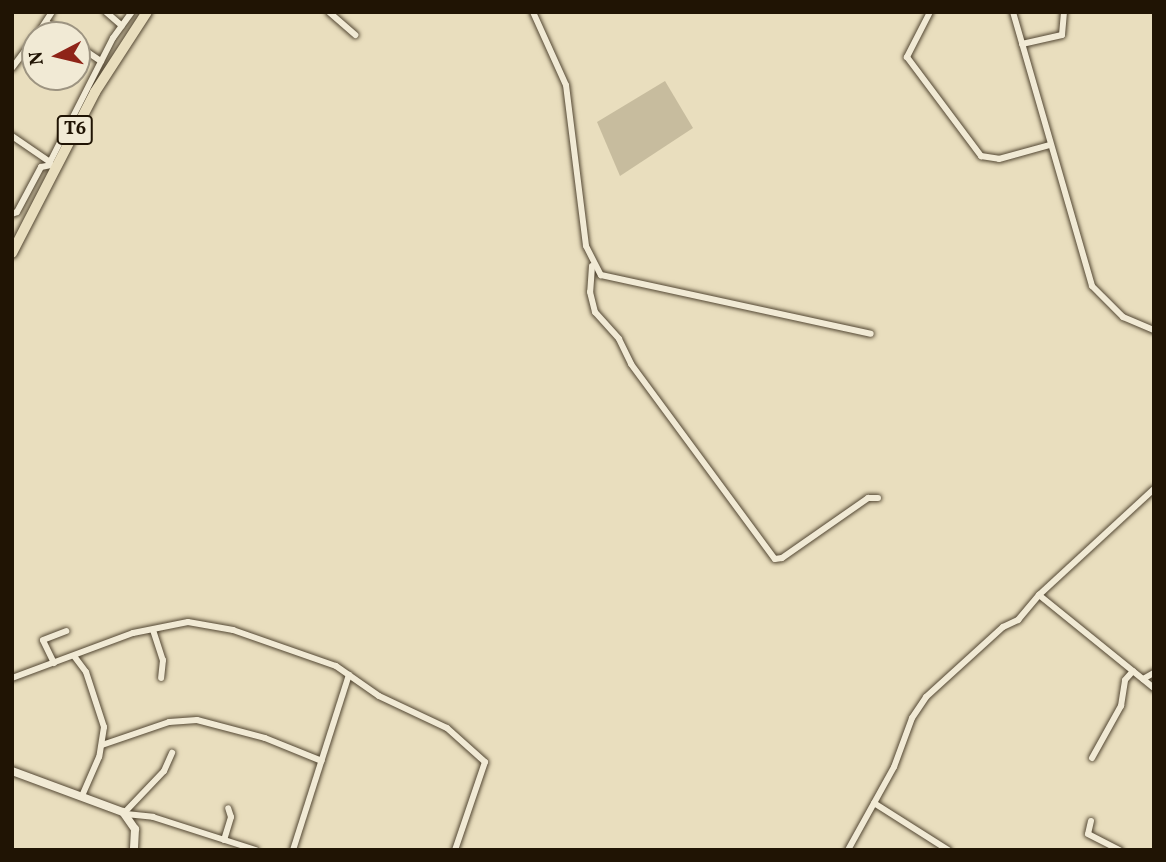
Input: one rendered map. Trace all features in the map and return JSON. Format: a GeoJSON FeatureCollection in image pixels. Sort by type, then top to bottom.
{"type":"FeatureCollection","features":[{"type":"Feature","properties":{"kind":"highway","name":"T6"},"geometry":{"type":"LineString","coordinates":[[12,253],[52,164],[119,51],[147,12]]}},
{"type":"Feature","properties":{"kind":"street"},"geometry":{"type":"LineString","coordinates":[[106,12],[122,26]]}},
{"type":"Feature","properties":{"kind":"street"},"geometry":{"type":"LineString","coordinates":[[12,214],[17,212],[41,167],[52,164],[101,61],[132,12]]}},
{"type":"Feature","properties":{"kind":"street"},"geometry":{"type":"LineString","coordinates":[[328,12],[355,35]]}},
{"type":"Feature","properties":{"kind":"street"},"geometry":{"type":"LineString","coordinates":[[533,12],[566,85],[586,246],[593,266],[601,275],[619,282],[871,334]]}},
{"type":"Feature","properties":{"kind":"street"},"geometry":{"type":"LineString","coordinates":[[930,12],[907,57],[981,156],[999,159],[1051,145]]}},
{"type":"Feature","properties":{"kind":"street"},"geometry":{"type":"LineString","coordinates":[[1013,12],[1092,286],[1123,317],[1154,330]]}},
{"type":"Feature","properties":{"kind":"street"},"geometry":{"type":"LineString","coordinates":[[1022,44],[1062,35],[1064,12]]}},
{"type":"Feature","properties":{"kind":"street"},"geometry":{"type":"LineString","coordinates":[[91,54],[101,61]]}},
{"type":"Feature","properties":{"kind":"street"},"geometry":{"type":"LineString","coordinates":[[12,136],[52,164]]}},
{"type":"Feature","properties":{"kind":"street"},"geometry":{"type":"LineString","coordinates":[[593,266],[590,292],[595,312],[619,339],[631,365],[775,559],[782,558],[868,498],[878,498]]}},
{"type":"Feature","properties":{"kind":"street"},"geometry":{"type":"LineString","coordinates":[[848,850],[894,767],[918,707],[998,632],[1018,620],[1039,595],[1154,489]]}},
{"type":"Feature","properties":{"kind":"street"},"geometry":{"type":"LineString","coordinates":[[1039,595],[1154,688]]}},
{"type":"Feature","properties":{"kind":"street"},"geometry":{"type":"LineString","coordinates":[[12,678],[153,630],[188,622],[214,624],[337,666],[379,696],[447,728],[485,762],[455,850]]}},
{"type":"Feature","properties":{"kind":"street"},"geometry":{"type":"LineString","coordinates":[[153,630],[163,660],[161,678]]}},
{"type":"Feature","properties":{"kind":"street"},"geometry":{"type":"LineString","coordinates":[[54,663],[43,640],[66,631]]}},
{"type":"Feature","properties":{"kind":"street"},"geometry":{"type":"LineString","coordinates":[[74,656],[86,672],[101,712],[102,745],[82,796]]}},
{"type":"Feature","properties":{"kind":"street"},"geometry":{"type":"LineString","coordinates":[[1092,758],[1121,706],[1125,680],[1133,671]]}},
{"type":"Feature","properties":{"kind":"street"},"geometry":{"type":"LineString","coordinates":[[1143,679],[1154,673]]}},
{"type":"Feature","properties":{"kind":"street"},"geometry":{"type":"LineString","coordinates":[[293,850],[349,675]]}},
{"type":"Feature","properties":{"kind":"street"},"geometry":{"type":"LineString","coordinates":[[102,745],[169,722],[197,720],[265,738],[322,761]]}},
{"type":"Feature","properties":{"kind":"street"},"geometry":{"type":"LineString","coordinates":[[125,813],[163,771],[172,753]]}},
{"type":"Feature","properties":{"kind":"street"},"geometry":{"type":"LineString","coordinates":[[12,771],[125,813],[153,817],[256,850]]}},
{"type":"Feature","properties":{"kind":"street"},"geometry":{"type":"LineString","coordinates":[[874,803],[948,850]]}},
{"type":"Feature","properties":{"kind":"street"},"geometry":{"type":"LineString","coordinates":[[224,840],[231,817],[228,808]]}},
{"type":"Feature","properties":{"kind":"street"},"geometry":{"type":"LineString","coordinates":[[125,813],[135,829],[134,850]]}},
{"type":"Feature","properties":{"kind":"street"},"geometry":{"type":"LineString","coordinates":[[1091,821],[1088,834],[1120,850]]}},
{"type":"Feature","properties":{"kind":"shaded area"},"geometry":{"type":"Polygon","coordinates":[[[665,81],[693,128],[620,176],[597,122],[665,81]]]}}]}
